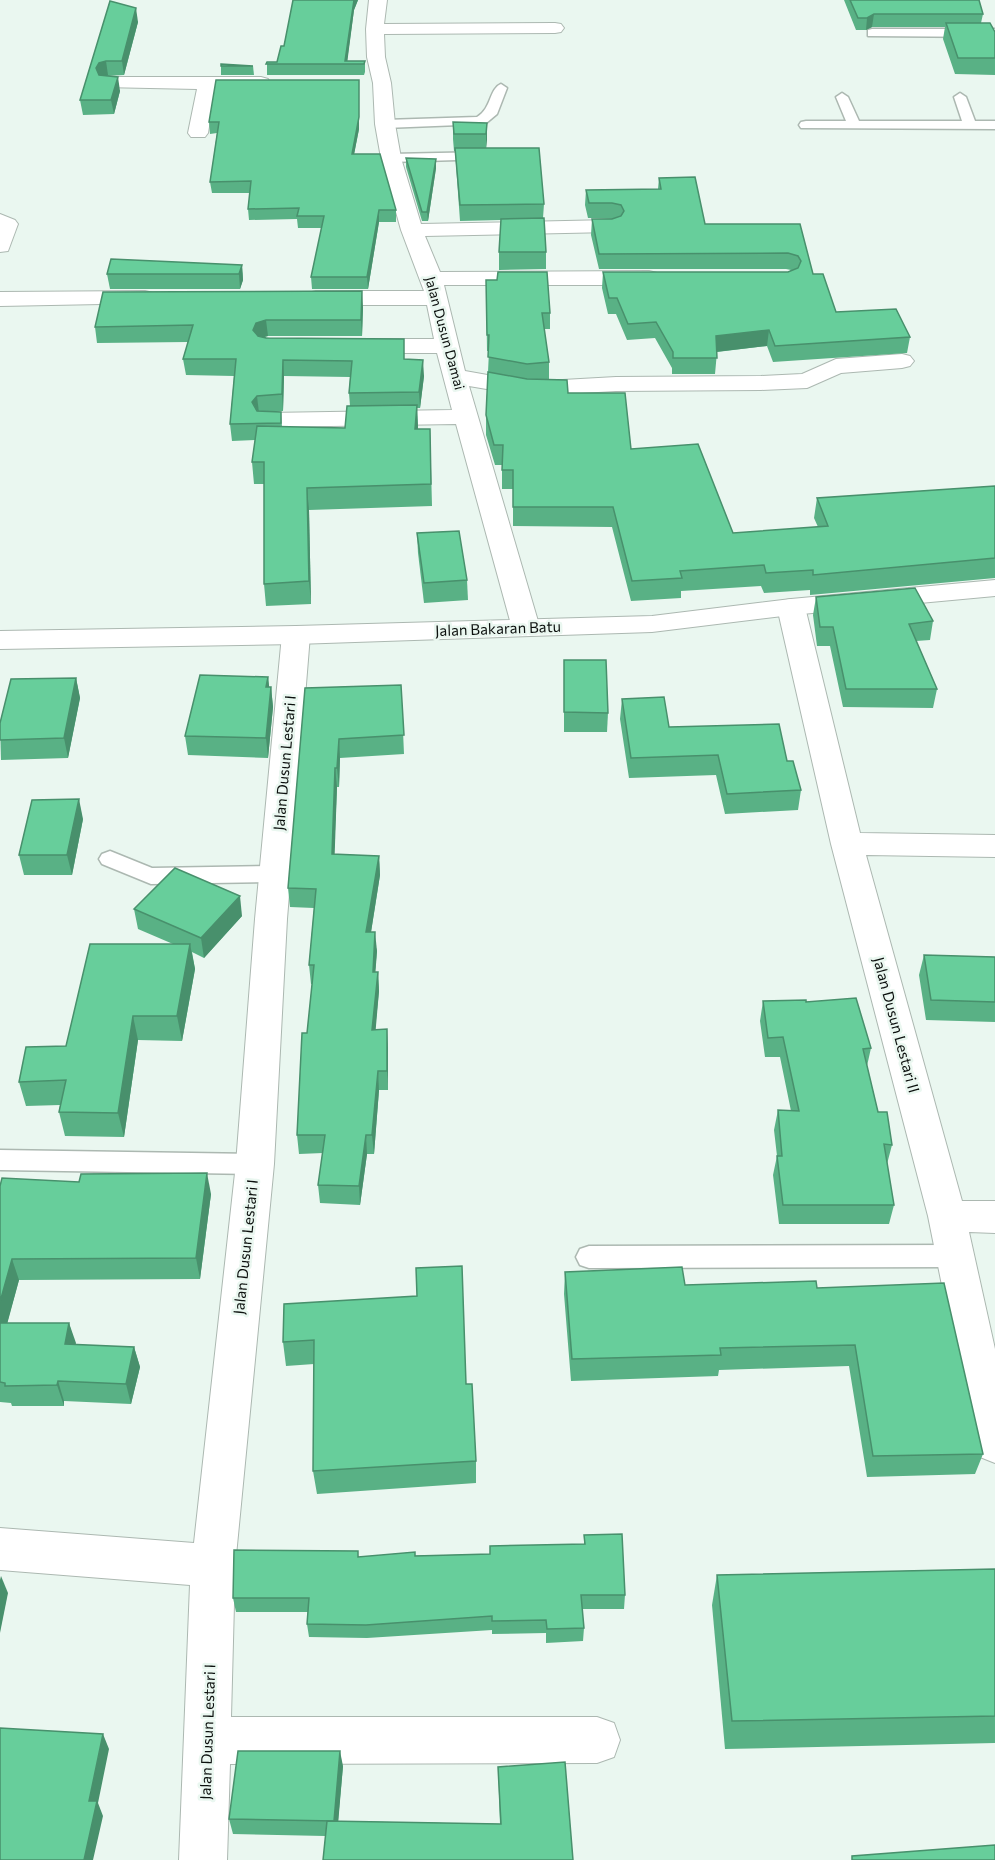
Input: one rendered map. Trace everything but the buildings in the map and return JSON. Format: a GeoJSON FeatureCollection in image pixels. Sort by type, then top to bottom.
{"type":"FeatureCollection","features":[{"type":"Feature","properties":{"kind":"main road","name":"Jalan Dusun Damai"},"geometry":{"type":"LineString","coordinates":[[378,0],[375,29],[376,57],[382,83],[385,124],[392,158],[412,230],[433,288],[526,628]]}},
{"type":"Feature","properties":{"kind":"main road"},"geometry":{"type":"LineString","coordinates":[[375,29],[555,28]]}},
{"type":"Feature","properties":{"kind":"main road"},"geometry":{"type":"LineString","coordinates":[[109,83],[277,83]]}},
{"type":"Feature","properties":{"kind":"main road"},"geometry":{"type":"LineString","coordinates":[[198,133],[207,83]]}},
{"type":"Feature","properties":{"kind":"main road"},"geometry":{"type":"LineString","coordinates":[[359,83],[382,83]]}},
{"type":"Feature","properties":{"kind":"main road"},"geometry":{"type":"LineString","coordinates":[[0,220],[8,224],[0,246]]}},
{"type":"Feature","properties":{"kind":"main road"},"geometry":{"type":"LineString","coordinates":[[412,230],[611,226]]}},
{"type":"Feature","properties":{"kind":"main road"},"geometry":{"type":"LineString","coordinates":[[293,298],[433,288],[668,278]]}},
{"type":"Feature","properties":{"kind":"main road"},"geometry":{"type":"LineString","coordinates":[[0,299],[163,298]]}},
{"type":"Feature","properties":{"kind":"main road"},"geometry":{"type":"LineString","coordinates":[[340,345],[447,346]]}},
{"type":"Feature","properties":{"kind":"main road"},"geometry":{"type":"LineString","coordinates":[[268,420],[528,388],[807,381],[836,366],[902,361]]}},
{"type":"Feature","properties":{"kind":"main road"},"geometry":{"type":"LineString","coordinates":[[300,397],[461,397]]}},
{"type":"Feature","properties":{"kind":"main road","name":"Jalan Bakaran Batu"},"geometry":{"type":"LineString","coordinates":[[0,640],[296,635],[652,624],[995,588]]}},
{"type":"Feature","properties":{"kind":"main road","name":"Jalan Dusun Lestari II"},"geometry":{"type":"LineString","coordinates":[[791,608],[848,844],[957,1256],[995,1444]]}},
{"type":"Feature","properties":{"kind":"main road","name":"Jalan Dusun Lestari I"},"geometry":{"type":"LineString","coordinates":[[203,1860],[213,1566],[255,1164],[275,874],[296,635]]}},
{"type":"Feature","properties":{"kind":"main road"},"geometry":{"type":"LineString","coordinates":[[848,844],[995,846]]}},
{"type":"Feature","properties":{"kind":"main road"},"geometry":{"type":"LineString","coordinates":[[947,1216],[995,1217]]}},
{"type":"Feature","properties":{"kind":"main road"},"geometry":{"type":"LineString","coordinates":[[0,1549],[213,1566]]}},
{"type":"Feature","properties":{"kind":"main road"},"geometry":{"type":"LineString","coordinates":[[208,1742],[597,1740]]}},
{"type":"Feature","properties":{"kind":"lane"},"geometry":{"type":"LineString","coordinates":[[872,33],[995,33]]}},
{"type":"Feature","properties":{"kind":"lane"},"geometry":{"type":"LineString","coordinates":[[385,124],[480,121],[491,114],[501,88]]}},
{"type":"Feature","properties":{"kind":"lane"},"geometry":{"type":"LineString","coordinates":[[842,97],[854,124]]}},
{"type":"Feature","properties":{"kind":"lane"},"geometry":{"type":"LineString","coordinates":[[960,97],[970,125]]}},
{"type":"Feature","properties":{"kind":"lane"},"geometry":{"type":"LineString","coordinates":[[806,125],[995,125]]}},
{"type":"Feature","properties":{"kind":"lane"},"geometry":{"type":"LineString","coordinates":[[392,158],[499,156]]}},
{"type":"Feature","properties":{"kind":"lane"},"geometry":{"type":"LineString","coordinates":[[110,858],[151,876],[275,874]]}},
{"type":"Feature","properties":{"kind":"lane"},"geometry":{"type":"LineString","coordinates":[[0,1160],[255,1164]]}},
{"type":"Feature","properties":{"kind":"lane"},"geometry":{"type":"LineString","coordinates":[[589,1257],[957,1256]]}}]}
